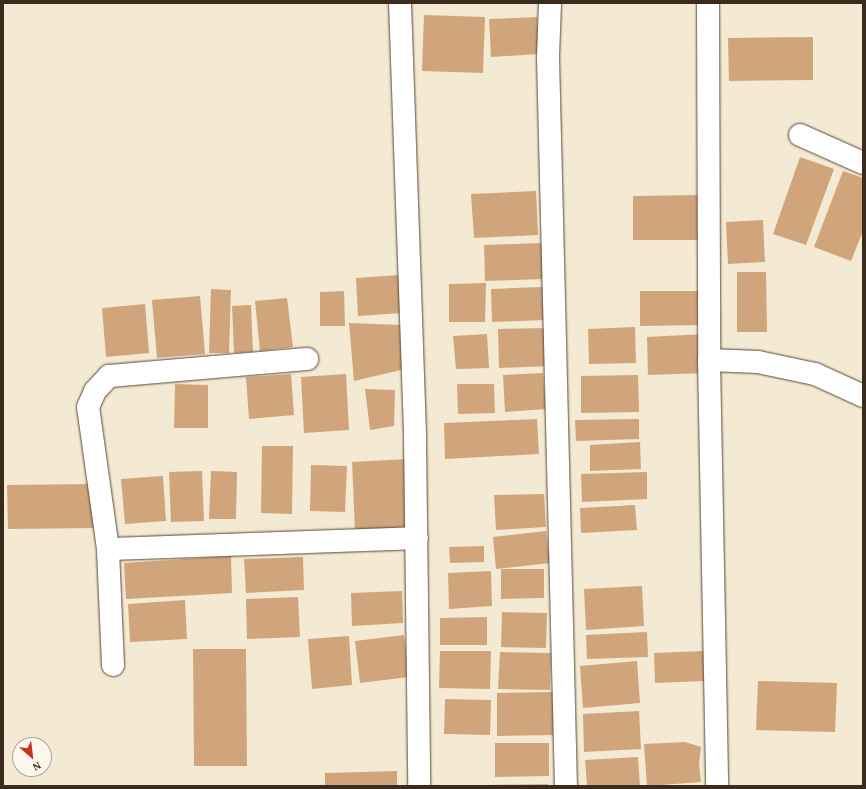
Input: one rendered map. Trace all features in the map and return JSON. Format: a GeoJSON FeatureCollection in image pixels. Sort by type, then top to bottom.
{"type":"FeatureCollection","features":[{"type":"Feature","properties":{"kind":"street"},"geometry":{"type":"LineString","coordinates":[[400,3],[417,538],[419,786]]}},
{"type":"Feature","properties":{"kind":"street"},"geometry":{"type":"LineString","coordinates":[[550,3],[548,57],[566,786]]}},
{"type":"Feature","properties":{"kind":"street"},"geometry":{"type":"LineString","coordinates":[[708,3],[709,360],[717,786]]}},
{"type":"Feature","properties":{"kind":"street"},"geometry":{"type":"LineString","coordinates":[[800,135],[863,162]]}},
{"type":"Feature","properties":{"kind":"street"},"geometry":{"type":"LineString","coordinates":[[113,665],[108,549],[88,407],[95,391],[109,376],[307,359]]}},
{"type":"Feature","properties":{"kind":"street"},"geometry":{"type":"LineString","coordinates":[[709,360],[758,362],[815,374],[863,396]]}},
{"type":"Feature","properties":{"kind":"street"},"geometry":{"type":"LineString","coordinates":[[108,549],[417,538]]}},
{"type":"Feature","properties":{"kind":"building"},"geometry":{"type":"Polygon","coordinates":[[[424,15],[485,17],[483,73],[422,71],[424,15]]]}},
{"type":"Feature","properties":{"kind":"building"},"geometry":{"type":"Polygon","coordinates":[[[537,17],[539,54],[491,57],[489,19],[537,17]]]}},
{"type":"Feature","properties":{"kind":"building"},"geometry":{"type":"Polygon","coordinates":[[[813,37],[813,80],[729,81],[728,38],[813,37]]]}},
{"type":"Feature","properties":{"kind":"building"},"geometry":{"type":"Polygon","coordinates":[[[800,157],[834,169],[806,245],[773,234],[800,157]]]}},
{"type":"Feature","properties":{"kind":"building"},"geometry":{"type":"Polygon","coordinates":[[[843,171],[863,178],[863,231],[851,261],[814,247],[843,171]]]}},
{"type":"Feature","properties":{"kind":"building"},"geometry":{"type":"Polygon","coordinates":[[[536,191],[538,235],[474,238],[471,194],[536,191]]]}},
{"type":"Feature","properties":{"kind":"building"},"geometry":{"type":"Polygon","coordinates":[[[698,195],[698,240],[633,240],[633,196],[698,195]]]}},
{"type":"Feature","properties":{"kind":"building"},"geometry":{"type":"Polygon","coordinates":[[[763,220],[765,262],[728,264],[726,222],[763,220]]]}},
{"type":"Feature","properties":{"kind":"building"},"geometry":{"type":"Polygon","coordinates":[[[542,243],[543,279],[485,281],[484,245],[542,243]]]}},
{"type":"Feature","properties":{"kind":"building"},"geometry":{"type":"Polygon","coordinates":[[[737,272],[766,272],[767,332],[737,332],[737,272]]]}},
{"type":"Feature","properties":{"kind":"building"},"geometry":{"type":"Polygon","coordinates":[[[399,275],[401,313],[358,316],[356,278],[399,275]]]}},
{"type":"Feature","properties":{"kind":"building"},"geometry":{"type":"Polygon","coordinates":[[[486,283],[485,322],[449,322],[449,284],[486,283]]]}},
{"type":"Feature","properties":{"kind":"building"},"geometry":{"type":"Polygon","coordinates":[[[542,287],[544,320],[492,322],[491,289],[542,287]]]}},
{"type":"Feature","properties":{"kind":"building"},"geometry":{"type":"Polygon","coordinates":[[[211,289],[231,290],[229,353],[209,353],[211,289]]]}},
{"type":"Feature","properties":{"kind":"building"},"geometry":{"type":"Polygon","coordinates":[[[344,291],[345,326],[320,326],[320,292],[344,291]]]}},
{"type":"Feature","properties":{"kind":"building"},"geometry":{"type":"Polygon","coordinates":[[[640,291],[701,291],[701,325],[640,326],[640,291]]]}},
{"type":"Feature","properties":{"kind":"building"},"geometry":{"type":"Polygon","coordinates":[[[200,296],[205,354],[157,358],[152,300],[200,296]]]}},
{"type":"Feature","properties":{"kind":"building"},"geometry":{"type":"Polygon","coordinates":[[[287,298],[293,347],[260,351],[255,301],[287,298]]]}},
{"type":"Feature","properties":{"kind":"building"},"geometry":{"type":"Polygon","coordinates":[[[145,304],[149,353],[106,357],[102,308],[145,304]]]}},
{"type":"Feature","properties":{"kind":"building"},"geometry":{"type":"Polygon","coordinates":[[[251,305],[253,352],[234,353],[232,306],[251,305]]]}},
{"type":"Feature","properties":{"kind":"building"},"geometry":{"type":"Polygon","coordinates":[[[349,323],[401,325],[405,369],[354,381],[349,323]]]}},
{"type":"Feature","properties":{"kind":"building"},"geometry":{"type":"Polygon","coordinates":[[[635,327],[636,363],[589,364],[588,329],[635,327]]]}},
{"type":"Feature","properties":{"kind":"building"},"geometry":{"type":"Polygon","coordinates":[[[548,328],[549,366],[499,368],[498,329],[548,328]]]}},
{"type":"Feature","properties":{"kind":"building"},"geometry":{"type":"Polygon","coordinates":[[[487,334],[489,368],[456,369],[453,336],[487,334]]]}},
{"type":"Feature","properties":{"kind":"building"},"geometry":{"type":"Polygon","coordinates":[[[704,334],[706,373],[648,375],[647,337],[704,334]]]}},
{"type":"Feature","properties":{"kind":"building"},"geometry":{"type":"Polygon","coordinates":[[[543,373],[546,409],[505,412],[503,375],[543,373]]]}},
{"type":"Feature","properties":{"kind":"building"},"geometry":{"type":"Polygon","coordinates":[[[291,374],[294,415],[249,419],[246,377],[291,374]]]}},
{"type":"Feature","properties":{"kind":"building"},"geometry":{"type":"Polygon","coordinates":[[[346,374],[349,430],[304,433],[301,377],[346,374]]]}},
{"type":"Feature","properties":{"kind":"building"},"geometry":{"type":"Polygon","coordinates":[[[638,375],[639,412],[581,413],[581,376],[638,375]]]}},
{"type":"Feature","properties":{"kind":"building"},"geometry":{"type":"Polygon","coordinates":[[[175,384],[208,385],[208,428],[174,428],[175,384]]]}},
{"type":"Feature","properties":{"kind":"building"},"geometry":{"type":"Polygon","coordinates":[[[457,384],[494,384],[495,413],[458,414],[457,384]]]}},
{"type":"Feature","properties":{"kind":"building"},"geometry":{"type":"Polygon","coordinates":[[[365,389],[395,390],[394,426],[370,430],[365,389]]]}},
{"type":"Feature","properties":{"kind":"building"},"geometry":{"type":"Polygon","coordinates":[[[537,419],[539,454],[445,459],[444,423],[537,419]]]}},
{"type":"Feature","properties":{"kind":"building"},"geometry":{"type":"Polygon","coordinates":[[[639,419],[639,439],[576,441],[575,420],[639,419]]]}},
{"type":"Feature","properties":{"kind":"building"},"geometry":{"type":"Polygon","coordinates":[[[640,442],[641,469],[590,471],[590,445],[640,442]]]}},
{"type":"Feature","properties":{"kind":"building"},"geometry":{"type":"Polygon","coordinates":[[[262,446],[293,446],[292,514],[261,513],[262,446]]]}},
{"type":"Feature","properties":{"kind":"building"},"geometry":{"type":"Polygon","coordinates":[[[409,459],[412,527],[355,530],[352,462],[409,459]]]}},
{"type":"Feature","properties":{"kind":"building"},"geometry":{"type":"Polygon","coordinates":[[[311,465],[347,466],[345,512],[310,511],[311,465]]]}},
{"type":"Feature","properties":{"kind":"building"},"geometry":{"type":"Polygon","coordinates":[[[202,471],[204,521],[171,522],[169,472],[202,471]]]}},
{"type":"Feature","properties":{"kind":"building"},"geometry":{"type":"Polygon","coordinates":[[[211,471],[237,472],[236,519],[209,519],[211,471]]]}},
{"type":"Feature","properties":{"kind":"building"},"geometry":{"type":"Polygon","coordinates":[[[647,472],[647,499],[582,502],[581,474],[647,472]]]}},
{"type":"Feature","properties":{"kind":"building"},"geometry":{"type":"Polygon","coordinates":[[[163,476],[166,521],[125,524],[121,479],[163,476]]]}},
{"type":"Feature","properties":{"kind":"building"},"geometry":{"type":"Polygon","coordinates":[[[95,484],[95,528],[8,529],[7,485],[95,484]]]}},
{"type":"Feature","properties":{"kind":"building"},"geometry":{"type":"Polygon","coordinates":[[[544,494],[546,527],[496,530],[494,495],[544,494]]]}},
{"type":"Feature","properties":{"kind":"building"},"geometry":{"type":"Polygon","coordinates":[[[635,505],[637,530],[581,533],[580,508],[635,505]]]}},
{"type":"Feature","properties":{"kind":"building"},"geometry":{"type":"Polygon","coordinates":[[[546,531],[550,563],[496,569],[493,537],[546,531]]]}},
{"type":"Feature","properties":{"kind":"building"},"geometry":{"type":"Polygon","coordinates":[[[484,546],[484,562],[450,563],[449,547],[484,546]]]}},
{"type":"Feature","properties":{"kind":"building"},"geometry":{"type":"Polygon","coordinates":[[[231,556],[232,593],[126,599],[124,563],[231,556]]]}},
{"type":"Feature","properties":{"kind":"building"},"geometry":{"type":"Polygon","coordinates":[[[303,557],[304,590],[246,593],[244,559],[303,557]]]}},
{"type":"Feature","properties":{"kind":"building"},"geometry":{"type":"Polygon","coordinates":[[[501,569],[544,569],[544,598],[501,599],[501,569]]]}},
{"type":"Feature","properties":{"kind":"building"},"geometry":{"type":"Polygon","coordinates":[[[491,571],[492,606],[449,609],[448,573],[491,571]]]}},
{"type":"Feature","properties":{"kind":"building"},"geometry":{"type":"Polygon","coordinates":[[[642,586],[644,626],[586,630],[584,589],[642,586]]]}},
{"type":"Feature","properties":{"kind":"building"},"geometry":{"type":"Polygon","coordinates":[[[402,591],[403,623],[352,626],[351,593],[402,591]]]}},
{"type":"Feature","properties":{"kind":"building"},"geometry":{"type":"Polygon","coordinates":[[[298,597],[300,637],[247,639],[246,599],[298,597]]]}},
{"type":"Feature","properties":{"kind":"building"},"geometry":{"type":"Polygon","coordinates":[[[185,600],[187,639],[130,642],[128,604],[185,600]]]}},
{"type":"Feature","properties":{"kind":"building"},"geometry":{"type":"Polygon","coordinates":[[[502,612],[547,613],[546,648],[501,647],[502,612]]]}},
{"type":"Feature","properties":{"kind":"building"},"geometry":{"type":"Polygon","coordinates":[[[487,617],[487,645],[440,645],[440,618],[487,617]]]}},
{"type":"Feature","properties":{"kind":"building"},"geometry":{"type":"Polygon","coordinates":[[[647,632],[648,657],[587,659],[586,635],[647,632]]]}},
{"type":"Feature","properties":{"kind":"building"},"geometry":{"type":"Polygon","coordinates":[[[404,635],[409,677],[360,683],[355,641],[404,635]]]}},
{"type":"Feature","properties":{"kind":"building"},"geometry":{"type":"Polygon","coordinates":[[[349,636],[352,685],[312,689],[308,639],[349,636]]]}},
{"type":"Feature","properties":{"kind":"building"},"geometry":{"type":"Polygon","coordinates":[[[193,649],[246,649],[247,766],[194,766],[193,649]]]}},
{"type":"Feature","properties":{"kind":"building"},"geometry":{"type":"Polygon","coordinates":[[[440,651],[491,651],[490,689],[439,688],[440,651]]]}},
{"type":"Feature","properties":{"kind":"building"},"geometry":{"type":"Polygon","coordinates":[[[703,651],[704,681],[655,683],[654,653],[703,651]]]}},
{"type":"Feature","properties":{"kind":"building"},"geometry":{"type":"Polygon","coordinates":[[[500,652],[551,653],[550,690],[498,689],[500,652]]]}},
{"type":"Feature","properties":{"kind":"building"},"geometry":{"type":"Polygon","coordinates":[[[637,661],[640,703],[583,708],[580,666],[637,661]]]}},
{"type":"Feature","properties":{"kind":"building"},"geometry":{"type":"Polygon","coordinates":[[[758,681],[837,683],[835,732],[756,730],[758,681]]]}},
{"type":"Feature","properties":{"kind":"building"},"geometry":{"type":"Polygon","coordinates":[[[553,692],[553,735],[497,736],[497,693],[553,692]]]}},
{"type":"Feature","properties":{"kind":"building"},"geometry":{"type":"Polygon","coordinates":[[[445,699],[491,700],[490,735],[444,734],[445,699]]]}},
{"type":"Feature","properties":{"kind":"building"},"geometry":{"type":"Polygon","coordinates":[[[639,711],[641,749],[584,752],[583,714],[639,711]]]}},
{"type":"Feature","properties":{"kind":"building"},"geometry":{"type":"Polygon","coordinates":[[[685,742],[701,747],[699,763],[701,782],[647,786],[644,744],[685,742]]]}},
{"type":"Feature","properties":{"kind":"building"},"geometry":{"type":"Polygon","coordinates":[[[495,743],[549,743],[549,776],[495,777],[495,743]]]}},
{"type":"Feature","properties":{"kind":"building"},"geometry":{"type":"Polygon","coordinates":[[[638,757],[640,786],[587,786],[585,760],[638,757]]]}},
{"type":"Feature","properties":{"kind":"building"},"geometry":{"type":"Polygon","coordinates":[[[397,771],[397,786],[325,786],[325,773],[397,771]]]}},
{"type":"Feature","properties":{"kind":"building"},"geometry":{"type":"Polygon","coordinates":[[[548,784],[548,786],[487,786],[487,785],[548,784]]]}}]}
